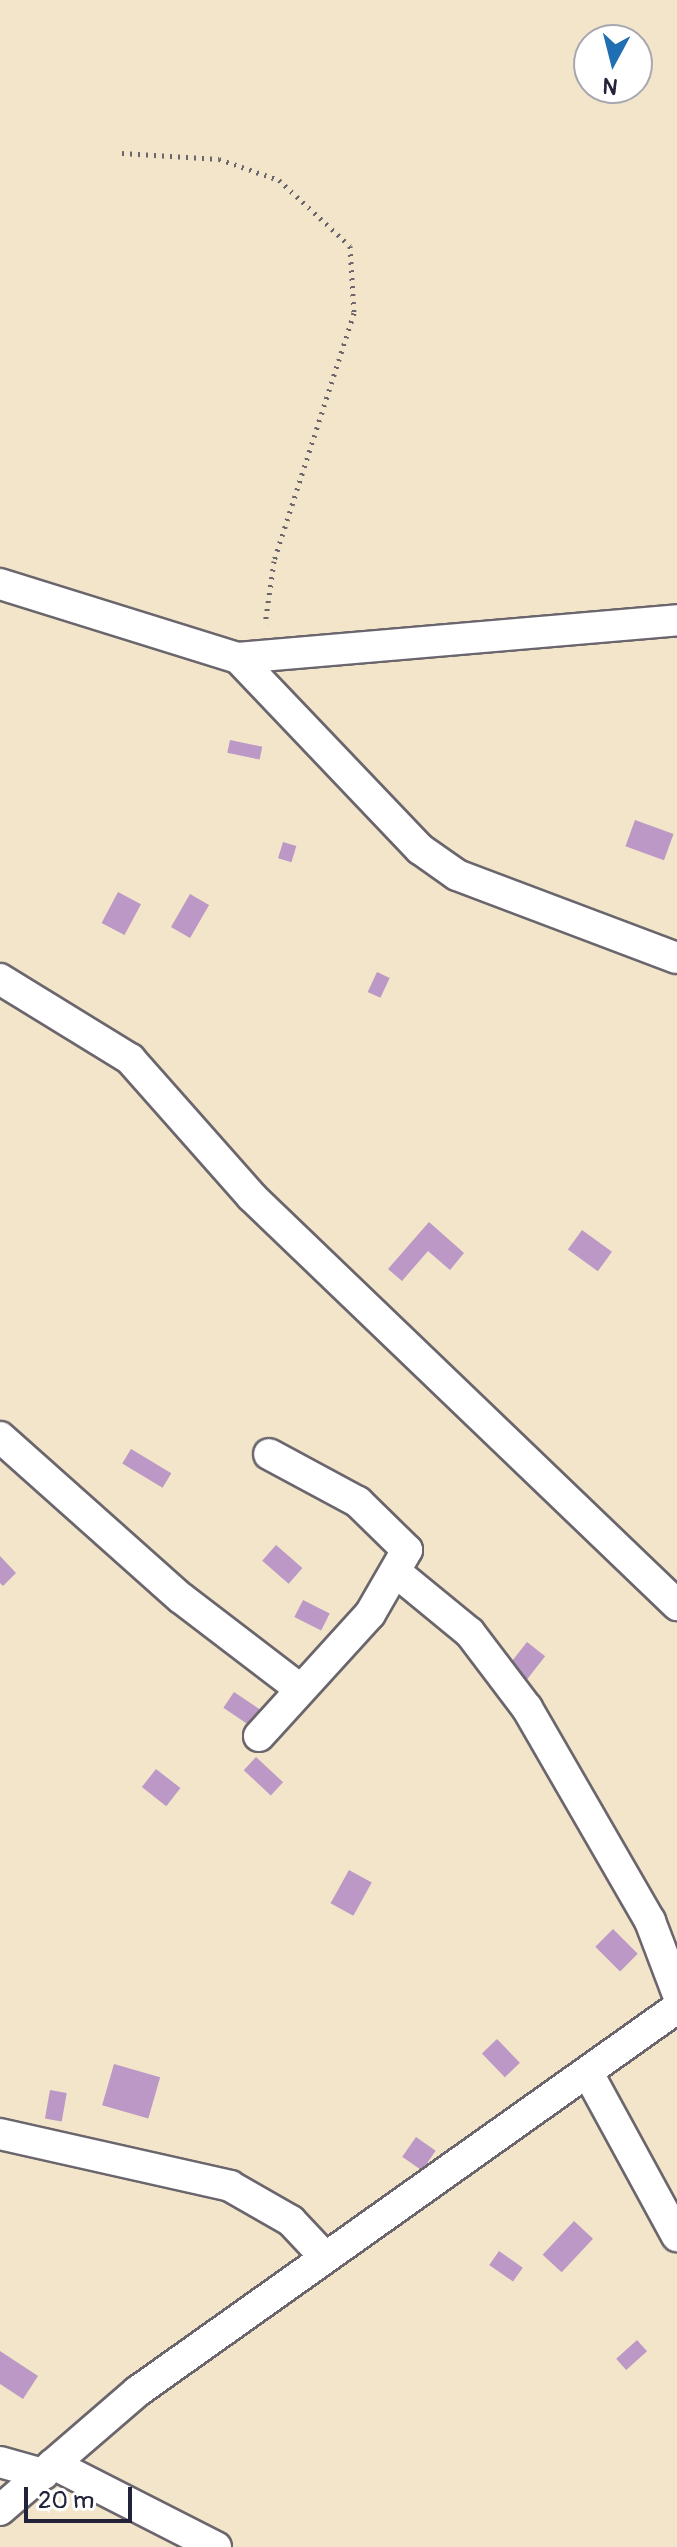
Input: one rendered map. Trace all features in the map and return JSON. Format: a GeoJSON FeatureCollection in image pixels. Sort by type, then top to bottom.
{"type":"FeatureCollection","features":[{"type":"Feature","properties":{"kind":"street"},"geometry":{"type":"LineString","coordinates":[[0,584],[238,658],[677,620]]}},
{"type":"Feature","properties":{"kind":"street"},"geometry":{"type":"LineString","coordinates":[[238,658],[420,849],[457,875],[677,958]]}},
{"type":"Feature","properties":{"kind":"street"},"geometry":{"type":"LineString","coordinates":[[0,979],[130,1059],[251,1196],[677,1605]]}},
{"type":"Feature","properties":{"kind":"street"},"geometry":{"type":"LineString","coordinates":[[0,1437],[181,1598],[300,1689]]}},
{"type":"Feature","properties":{"kind":"street"},"geometry":{"type":"LineString","coordinates":[[259,1736],[397,1573],[407,1550],[392,1528],[269,1454]]}},
{"type":"Feature","properties":{"kind":"street"},"geometry":{"type":"LineString","coordinates":[[397,1573],[470,1633],[527,1708],[650,1921],[677,1992]]}},
{"type":"Feature","properties":{"kind":"street"},"geometry":{"type":"LineString","coordinates":[[0,2510],[48,2469],[323,2255],[677,2008]]}},
{"type":"Feature","properties":{"kind":"street"},"geometry":{"type":"LineString","coordinates":[[588,2073],[677,2236]]}},
{"type":"Feature","properties":{"kind":"street"},"geometry":{"type":"LineString","coordinates":[[0,2134],[230,2186],[291,2221],[323,2255]]}},
{"type":"Feature","properties":{"kind":"street"},"geometry":{"type":"LineString","coordinates":[[0,2462],[48,2469],[216,2547]]}},
{"type":"Feature","properties":{"kind":"path"},"geometry":{"type":"LineString","coordinates":[[122,153],[219,159],[279,180],[350,246],[354,313],[274,561],[263,611],[270,657]]}},
{"type":"Feature","properties":{"kind":"building"},"geometry":{"type":"Polygon","coordinates":[[[230,740],[262,747],[260,760],[227,753],[230,740]]]}},
{"type":"Feature","properties":{"kind":"building"},"geometry":{"type":"Polygon","coordinates":[[[635,820],[674,834],[664,860],[625,846],[635,820]]]}},
{"type":"Feature","properties":{"kind":"building"},"geometry":{"type":"Polygon","coordinates":[[[283,842],[296,846],[291,862],[278,858],[283,842]]]}},
{"type":"Feature","properties":{"kind":"building"},"geometry":{"type":"Polygon","coordinates":[[[118,892],[141,904],[125,935],[102,923],[118,892]]]}},
{"type":"Feature","properties":{"kind":"building"},"geometry":{"type":"Polygon","coordinates":[[[190,894],[209,905],[190,938],[171,927],[190,894]]]}},
{"type":"Feature","properties":{"kind":"building"},"geometry":{"type":"Polygon","coordinates":[[[377,972],[390,978],[380,998],[368,992],[377,972]]]}},
{"type":"Feature","properties":{"kind":"building"},"geometry":{"type":"Polygon","coordinates":[[[429,1222],[464,1253],[450,1270],[428,1251],[402,1281],[388,1269],[429,1222]]]}},
{"type":"Feature","properties":{"kind":"building"},"geometry":{"type":"Polygon","coordinates":[[[582,1230],[612,1252],[598,1271],[568,1249],[582,1230]]]}},
{"type":"Feature","properties":{"kind":"building"},"geometry":{"type":"Polygon","coordinates":[[[131,1449],[171,1473],[163,1488],[122,1464],[131,1449]]]}},
{"type":"Feature","properties":{"kind":"building"},"geometry":{"type":"Polygon","coordinates":[[[276,1545],[302,1568],[289,1584],[262,1561],[276,1545]]]}},
{"type":"Feature","properties":{"kind":"building"},"geometry":{"type":"Polygon","coordinates":[[[0,1556],[16,1573],[3,1586],[0,1583],[0,1556]]]}},
{"type":"Feature","properties":{"kind":"building"},"geometry":{"type":"Polygon","coordinates":[[[303,1600],[330,1614],[321,1631],[294,1617],[303,1600]]]}},
{"type":"Feature","properties":{"kind":"building"},"geometry":{"type":"Polygon","coordinates":[[[527,1642],[545,1656],[525,1682],[507,1668],[527,1642]]]}},
{"type":"Feature","properties":{"kind":"building"},"geometry":{"type":"Polygon","coordinates":[[[234,1692],[265,1713],[254,1728],[223,1708],[234,1692]]]}},
{"type":"Feature","properties":{"kind":"building"},"geometry":{"type":"Polygon","coordinates":[[[256,1757],[283,1782],[271,1795],[244,1770],[256,1757]]]}},
{"type":"Feature","properties":{"kind":"building"},"geometry":{"type":"Polygon","coordinates":[[[156,1769],[180,1788],[166,1806],[142,1787],[156,1769]]]}},
{"type":"Feature","properties":{"kind":"building"},"geometry":{"type":"Polygon","coordinates":[[[349,1870],[372,1883],[353,1916],[331,1903],[349,1870]]]}},
{"type":"Feature","properties":{"kind":"building"},"geometry":{"type":"Polygon","coordinates":[[[613,1929],[638,1954],[620,1971],[595,1947],[613,1929]]]}},
{"type":"Feature","properties":{"kind":"building"},"geometry":{"type":"Polygon","coordinates":[[[497,2039],[520,2063],[505,2077],[482,2054],[497,2039]]]}},
{"type":"Feature","properties":{"kind":"building"},"geometry":{"type":"Polygon","coordinates":[[[114,2064],[160,2077],[148,2119],[102,2105],[114,2064]]]}},
{"type":"Feature","properties":{"kind":"building"},"geometry":{"type":"Polygon","coordinates":[[[50,2090],[67,2093],[62,2122],[45,2119],[50,2090]]]}},
{"type":"Feature","properties":{"kind":"building"},"geometry":{"type":"Polygon","coordinates":[[[416,2137],[436,2151],[422,2170],[402,2157],[416,2137]]]}},
{"type":"Feature","properties":{"kind":"building"},"geometry":{"type":"Polygon","coordinates":[[[574,2221],[593,2239],[562,2272],[543,2255],[574,2221]]]}},
{"type":"Feature","properties":{"kind":"building"},"geometry":{"type":"Polygon","coordinates":[[[499,2251],[523,2268],[513,2282],[489,2265],[499,2251]]]}},
{"type":"Feature","properties":{"kind":"building"},"geometry":{"type":"Polygon","coordinates":[[[637,2340],[647,2351],[626,2370],[616,2359],[637,2340]]]}},
{"type":"Feature","properties":{"kind":"building"},"geometry":{"type":"Polygon","coordinates":[[[0,2351],[38,2376],[23,2399],[0,2384],[0,2351]]]}}]}
